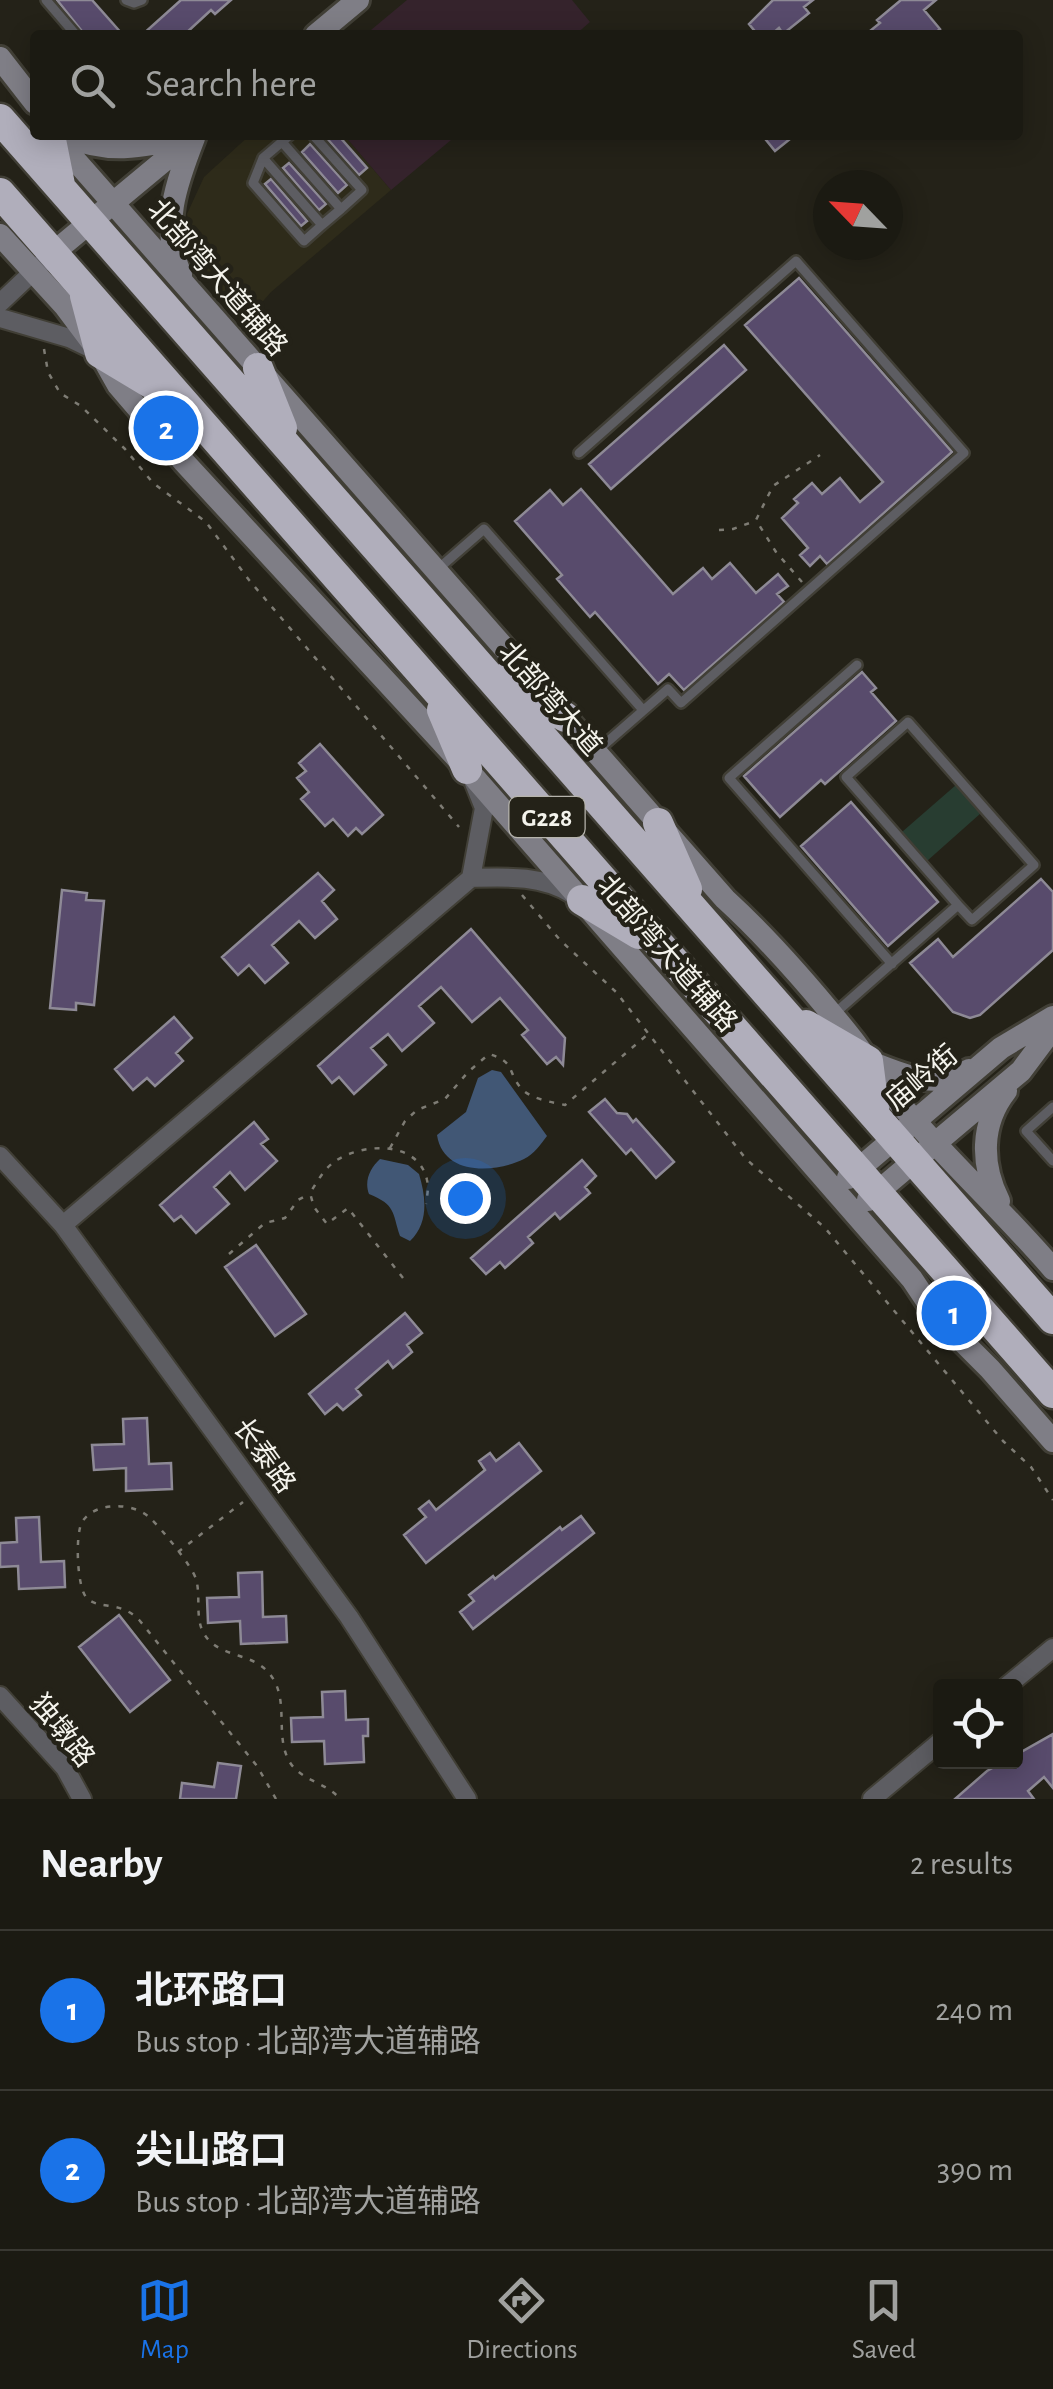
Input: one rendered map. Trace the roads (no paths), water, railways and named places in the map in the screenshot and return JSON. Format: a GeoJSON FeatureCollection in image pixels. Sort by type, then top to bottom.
{"type":"FeatureCollection","features":[{"type":"Feature","properties":{"kind":"highway"},"geometry":{"type":"LineString","coordinates":[[0,107],[30,120]]}},
{"type":"Feature","properties":{"kind":"highway","name":"北部湾大道"},"geometry":{"type":"LineString","coordinates":[[0,119],[61,188],[101,212],[290,450],[785,1014],[907,1136],[1053,1319]]}},
{"type":"Feature","properties":{"kind":"highway"},"geometry":{"type":"LineString","coordinates":[[52,140],[61,188]]}},
{"type":"Feature","properties":{"kind":"highway","name":"G228"},"geometry":{"type":"LineString","coordinates":[[0,193],[43,262],[83,288],[663,949],[856,1191],[1053,1393]]}},
{"type":"Feature","properties":{"kind":"highway"},"geometry":{"type":"LineString","coordinates":[[83,288],[100,352],[184,403]]}},
{"type":"Feature","properties":{"kind":"highway"},"geometry":{"type":"LineString","coordinates":[[258,368],[290,450]]}},
{"type":"Feature","properties":{"kind":"highway"},"geometry":{"type":"LineString","coordinates":[[472,658],[565,717]]}},
{"type":"Feature","properties":{"kind":"highway"},"geometry":{"type":"LineString","coordinates":[[431,684],[467,768]]}},
{"type":"Feature","properties":{"kind":"highway"},"geometry":{"type":"LineString","coordinates":[[658,822],[698,915]]}},
{"type":"Feature","properties":{"kind":"highway"},"geometry":{"type":"LineString","coordinates":[[582,900],[663,949]]}},
{"type":"Feature","properties":{"kind":"highway"},"geometry":{"type":"LineString","coordinates":[[785,1014],[868,1061],[907,1136]]}},
{"type":"Feature","properties":{"kind":"main road"},"geometry":{"type":"LineString","coordinates":[[322,30],[358,0]]}},
{"type":"Feature","properties":{"kind":"main road"},"geometry":{"type":"LineString","coordinates":[[0,58],[30,91]]}},
{"type":"Feature","properties":{"kind":"main road","name":"北部湾大道辅路"},"geometry":{"type":"LineString","coordinates":[[54,140],[101,212],[187,287],[725,899],[758,928],[868,1061],[907,1136],[963,1174],[1005,1213],[1053,1268]]}},
{"type":"Feature","properties":{"kind":"main road"},"geometry":{"type":"LineString","coordinates":[[78,140],[99,147],[132,150],[174,140]]}},
{"type":"Feature","properties":{"kind":"main road"},"geometry":{"type":"LineString","coordinates":[[43,262],[189,140]]}},
{"type":"Feature","properties":{"kind":"main road"},"geometry":{"type":"LineString","coordinates":[[187,287],[172,255],[169,227],[176,185],[193,140]]}},
{"type":"Feature","properties":{"kind":"main road","name":"北部湾大道辅路"},"geometry":{"type":"LineString","coordinates":[[0,235],[43,262],[118,385],[184,462],[467,768],[582,900],[856,1191],[936,1315],[1053,1440]]}},
{"type":"Feature","properties":{"kind":"main road","name":"庙岭街"},"geometry":{"type":"LineString","coordinates":[[856,1191],[907,1136],[1002,1048],[1053,1017]]}},
{"type":"Feature","properties":{"kind":"main road","name":"庙岭街"},"geometry":{"type":"LineString","coordinates":[[907,1136],[1020,1071],[1053,1028]]}},
{"type":"Feature","properties":{"kind":"main road"},"geometry":{"type":"LineString","coordinates":[[868,1061],[912,1078],[949,1080],[1002,1048]]}},
{"type":"Feature","properties":{"kind":"main road"},"geometry":{"type":"LineString","coordinates":[[1005,1213],[988,1178],[985,1150],[989,1122],[1020,1071]]}},
{"type":"Feature","properties":{"kind":"street"},"geometry":{"type":"LineString","coordinates":[[0,303],[43,262]]}},
{"type":"Feature","properties":{"kind":"street"},"geometry":{"type":"LineString","coordinates":[[0,318],[70,338],[100,352]]}},
{"type":"Feature","properties":{"kind":"street"},"geometry":{"type":"LineString","coordinates":[[467,768],[484,808],[471,878]]}},
{"type":"Feature","properties":{"kind":"street"},"geometry":{"type":"LineString","coordinates":[[63,1226],[471,878],[517,876],[556,884],[582,900]]}},
{"type":"Feature","properties":{"kind":"street","name":"长泰路"},"geometry":{"type":"LineString","coordinates":[[0,1156],[63,1226],[258,1491],[349,1617],[467,1799]]}},
{"type":"Feature","properties":{"kind":"street"},"geometry":{"type":"LineString","coordinates":[[1015,1679],[1053,1648]]}},
{"type":"Feature","properties":{"kind":"street","name":"独墩路"},"geometry":{"type":"LineString","coordinates":[[0,1696],[65,1768],[82,1799]]}},
{"type":"Feature","properties":{"kind":"street"},"geometry":{"type":"LineString","coordinates":[[872,1799],[933,1748]]}},
{"type":"Feature","properties":{"kind":"lane"},"geometry":{"type":"LineString","coordinates":[[46,0],[72,30]]}},
{"type":"Feature","properties":{"kind":"lane"},"geometry":{"type":"LineString","coordinates":[[126,0],[142,0]]}},
{"type":"Feature","properties":{"kind":"lane"},"geometry":{"type":"LineString","coordinates":[[284,140],[263,158],[253,183],[304,242],[362,190],[317,140]]}},
{"type":"Feature","properties":{"kind":"lane"},"geometry":{"type":"LineString","coordinates":[[288,140],[340,209]]}},
{"type":"Feature","properties":{"kind":"lane"},"geometry":{"type":"LineString","coordinates":[[263,158],[322,225]]}},
{"type":"Feature","properties":{"kind":"lane"},"geometry":{"type":"LineString","coordinates":[[579,453],[796,261],[964,453],[681,704],[668,689],[596,752]]}},
{"type":"Feature","properties":{"kind":"lane"},"geometry":{"type":"LineString","coordinates":[[436,571],[484,528],[643,710]]}},
{"type":"Feature","properties":{"kind":"lane"},"geometry":{"type":"LineString","coordinates":[[857,665],[729,778],[892,964]]}},
{"type":"Feature","properties":{"kind":"lane"},"geometry":{"type":"LineString","coordinates":[[908,722],[1034,865],[972,920],[958,905],[846,777],[908,722]]}},
{"type":"Feature","properties":{"kind":"lane"},"geometry":{"type":"LineString","coordinates":[[832,1016],[958,905]]}},
{"type":"Feature","properties":{"kind":"lane"},"geometry":{"type":"LineString","coordinates":[[1053,1107],[1026,1131],[1053,1161]]}},
{"type":"Feature","properties":{"kind":"water"},"geometry":{"type":"Polygon","coordinates":[[[492,1070],[501,1072],[547,1136],[524,1159],[498,1167],[471,1168],[449,1158],[437,1135],[466,1112],[478,1078],[492,1070]]]}},
{"type":"Feature","properties":{"kind":"water"},"geometry":{"type":"Polygon","coordinates":[[[380,1159],[408,1165],[419,1174],[424,1209],[420,1226],[410,1241],[400,1236],[389,1206],[369,1194],[369,1175],[380,1159]]]}},
{"type":"Feature","properties":{"kind":"place","name":"尖山路口"},"geometry":{"type":"Point","coordinates":[166,428]}},
{"type":"Feature","properties":{"kind":"place","name":"北环路口"},"geometry":{"type":"Point","coordinates":[954,1313]}}]}
